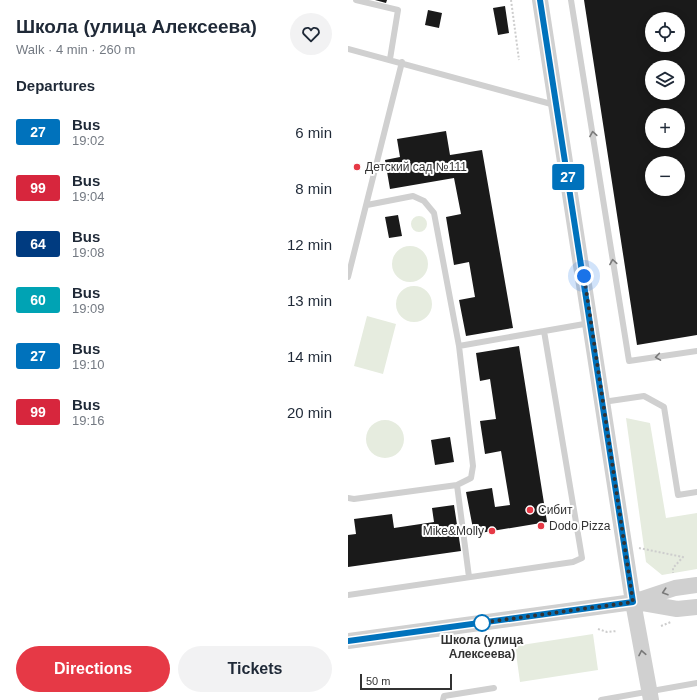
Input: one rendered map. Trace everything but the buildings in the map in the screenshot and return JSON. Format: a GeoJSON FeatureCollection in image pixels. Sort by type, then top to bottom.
{"type":"FeatureCollection","features":[{"type":"Feature","properties":{"kind":"street"},"geometry":{"type":"LineString","coordinates":[[540,0],[633,602],[650,696]]}},
{"type":"Feature","properties":{"kind":"street"},"geometry":{"type":"LineString","coordinates":[[348,641],[633,602],[675,588],[697,585]]}},
{"type":"Feature","properties":{"kind":"street"},"geometry":{"type":"LineString","coordinates":[[633,602],[677,609],[697,607]]}},
{"type":"Feature","properties":{"kind":"lane"},"geometry":{"type":"LineString","coordinates":[[356,0],[398,10],[390,59]]}},
{"type":"Feature","properties":{"kind":"lane"},"geometry":{"type":"LineString","coordinates":[[571,0],[629,361],[697,350]]}},
{"type":"Feature","properties":{"kind":"lane"},"geometry":{"type":"LineString","coordinates":[[348,48],[557,105]]}},
{"type":"Feature","properties":{"kind":"lane"},"geometry":{"type":"LineString","coordinates":[[348,277],[402,62]]}},
{"type":"Feature","properties":{"kind":"lane"},"geometry":{"type":"LineString","coordinates":[[348,498],[354,500],[457,485],[471,478],[474,466],[459,346],[434,213],[424,201],[414,196],[367,205]]}},
{"type":"Feature","properties":{"kind":"lane"},"geometry":{"type":"LineString","coordinates":[[459,346],[591,323]]}},
{"type":"Feature","properties":{"kind":"lane"},"geometry":{"type":"LineString","coordinates":[[348,595],[573,562],[582,558],[544,331]]}},
{"type":"Feature","properties":{"kind":"lane"},"geometry":{"type":"LineString","coordinates":[[602,402],[644,396],[664,407],[678,495],[697,492]]}},
{"type":"Feature","properties":{"kind":"lane"},"geometry":{"type":"LineString","coordinates":[[457,485],[469,577]]}},
{"type":"Feature","properties":{"kind":"lane"},"geometry":{"type":"LineString","coordinates":[[601,700],[650,696],[697,683]]}},
{"type":"Feature","properties":{"kind":"lane"},"geometry":{"type":"LineString","coordinates":[[443,700],[444,696],[494,688]]}},
{"type":"Feature","properties":{"kind":"path"},"geometry":{"type":"LineString","coordinates":[[511,0],[519,60]]}},
{"type":"Feature","properties":{"kind":"path"},"geometry":{"type":"LineString","coordinates":[[639,548],[683,557],[673,568],[673,573]]}},
{"type":"Feature","properties":{"kind":"path"},"geometry":{"type":"LineString","coordinates":[[661,626],[669,623]]}},
{"type":"Feature","properties":{"kind":"path"},"geometry":{"type":"LineString","coordinates":[[598,630],[607,632],[617,630]]}},
{"type":"Feature","properties":{"kind":"shaded area"},"geometry":{"type":"Polygon","coordinates":[[[416,216],[422,216],[427,221],[425,230],[422,232],[416,232],[411,227],[411,221],[416,216]]]}},
{"type":"Feature","properties":{"kind":"shaded area"},"geometry":{"type":"Polygon","coordinates":[[[413,246],[423,251],[427,257],[427,271],[423,277],[417,281],[407,282],[397,277],[393,271],[392,261],[397,251],[403,247],[413,246]]]}},
{"type":"Feature","properties":{"kind":"shaded area"},"geometry":{"type":"Polygon","coordinates":[[[417,286],[427,291],[431,297],[431,311],[427,317],[421,321],[411,322],[401,317],[397,311],[396,301],[401,291],[407,287],[417,286]]]}},
{"type":"Feature","properties":{"kind":"shaded area"},"geometry":{"type":"Polygon","coordinates":[[[367,316],[396,324],[383,374],[354,366],[367,316]]]}},
{"type":"Feature","properties":{"kind":"shaded area"},"geometry":{"type":"Polygon","coordinates":[[[626,418],[650,423],[666,518],[697,513],[697,569],[662,575],[646,562],[626,418]]]}},
{"type":"Feature","properties":{"kind":"shaded area"},"geometry":{"type":"Polygon","coordinates":[[[385,420],[395,423],[401,429],[404,439],[401,449],[395,455],[385,458],[375,455],[369,449],[366,439],[369,429],[375,423],[385,420]]]}},
{"type":"Feature","properties":{"kind":"shaded area"},"geometry":{"type":"Polygon","coordinates":[[[593,634],[598,670],[520,682],[515,646],[593,634]]]}},
{"type":"Feature","properties":{"kind":"bus line","name":"27"},"geometry":{"type":"LineString","coordinates":[[348,641],[633,602],[540,0]]}},
{"type":"Feature","properties":{"kind":"place","name":"Детский сад №111"},"geometry":{"type":"Point","coordinates":[357,167]}},
{"type":"Feature","properties":{"kind":"place","name":"Сибит"},"geometry":{"type":"Point","coordinates":[530,510]}},
{"type":"Feature","properties":{"kind":"place","name":"Dodo Pizza"},"geometry":{"type":"Point","coordinates":[541,526]}},
{"type":"Feature","properties":{"kind":"place","name":"Mike&Molly"},"geometry":{"type":"Point","coordinates":[492,531]}},
{"type":"Feature","properties":{"kind":"place","name":"Школа (улица Алексеева)"},"geometry":{"type":"Point","coordinates":[482,623]}},
{"type":"Feature","properties":{"kind":"route"},"geometry":{"type":"LineString","coordinates":[[482,623],[480,623],[633,602],[584,276]]}}]}
